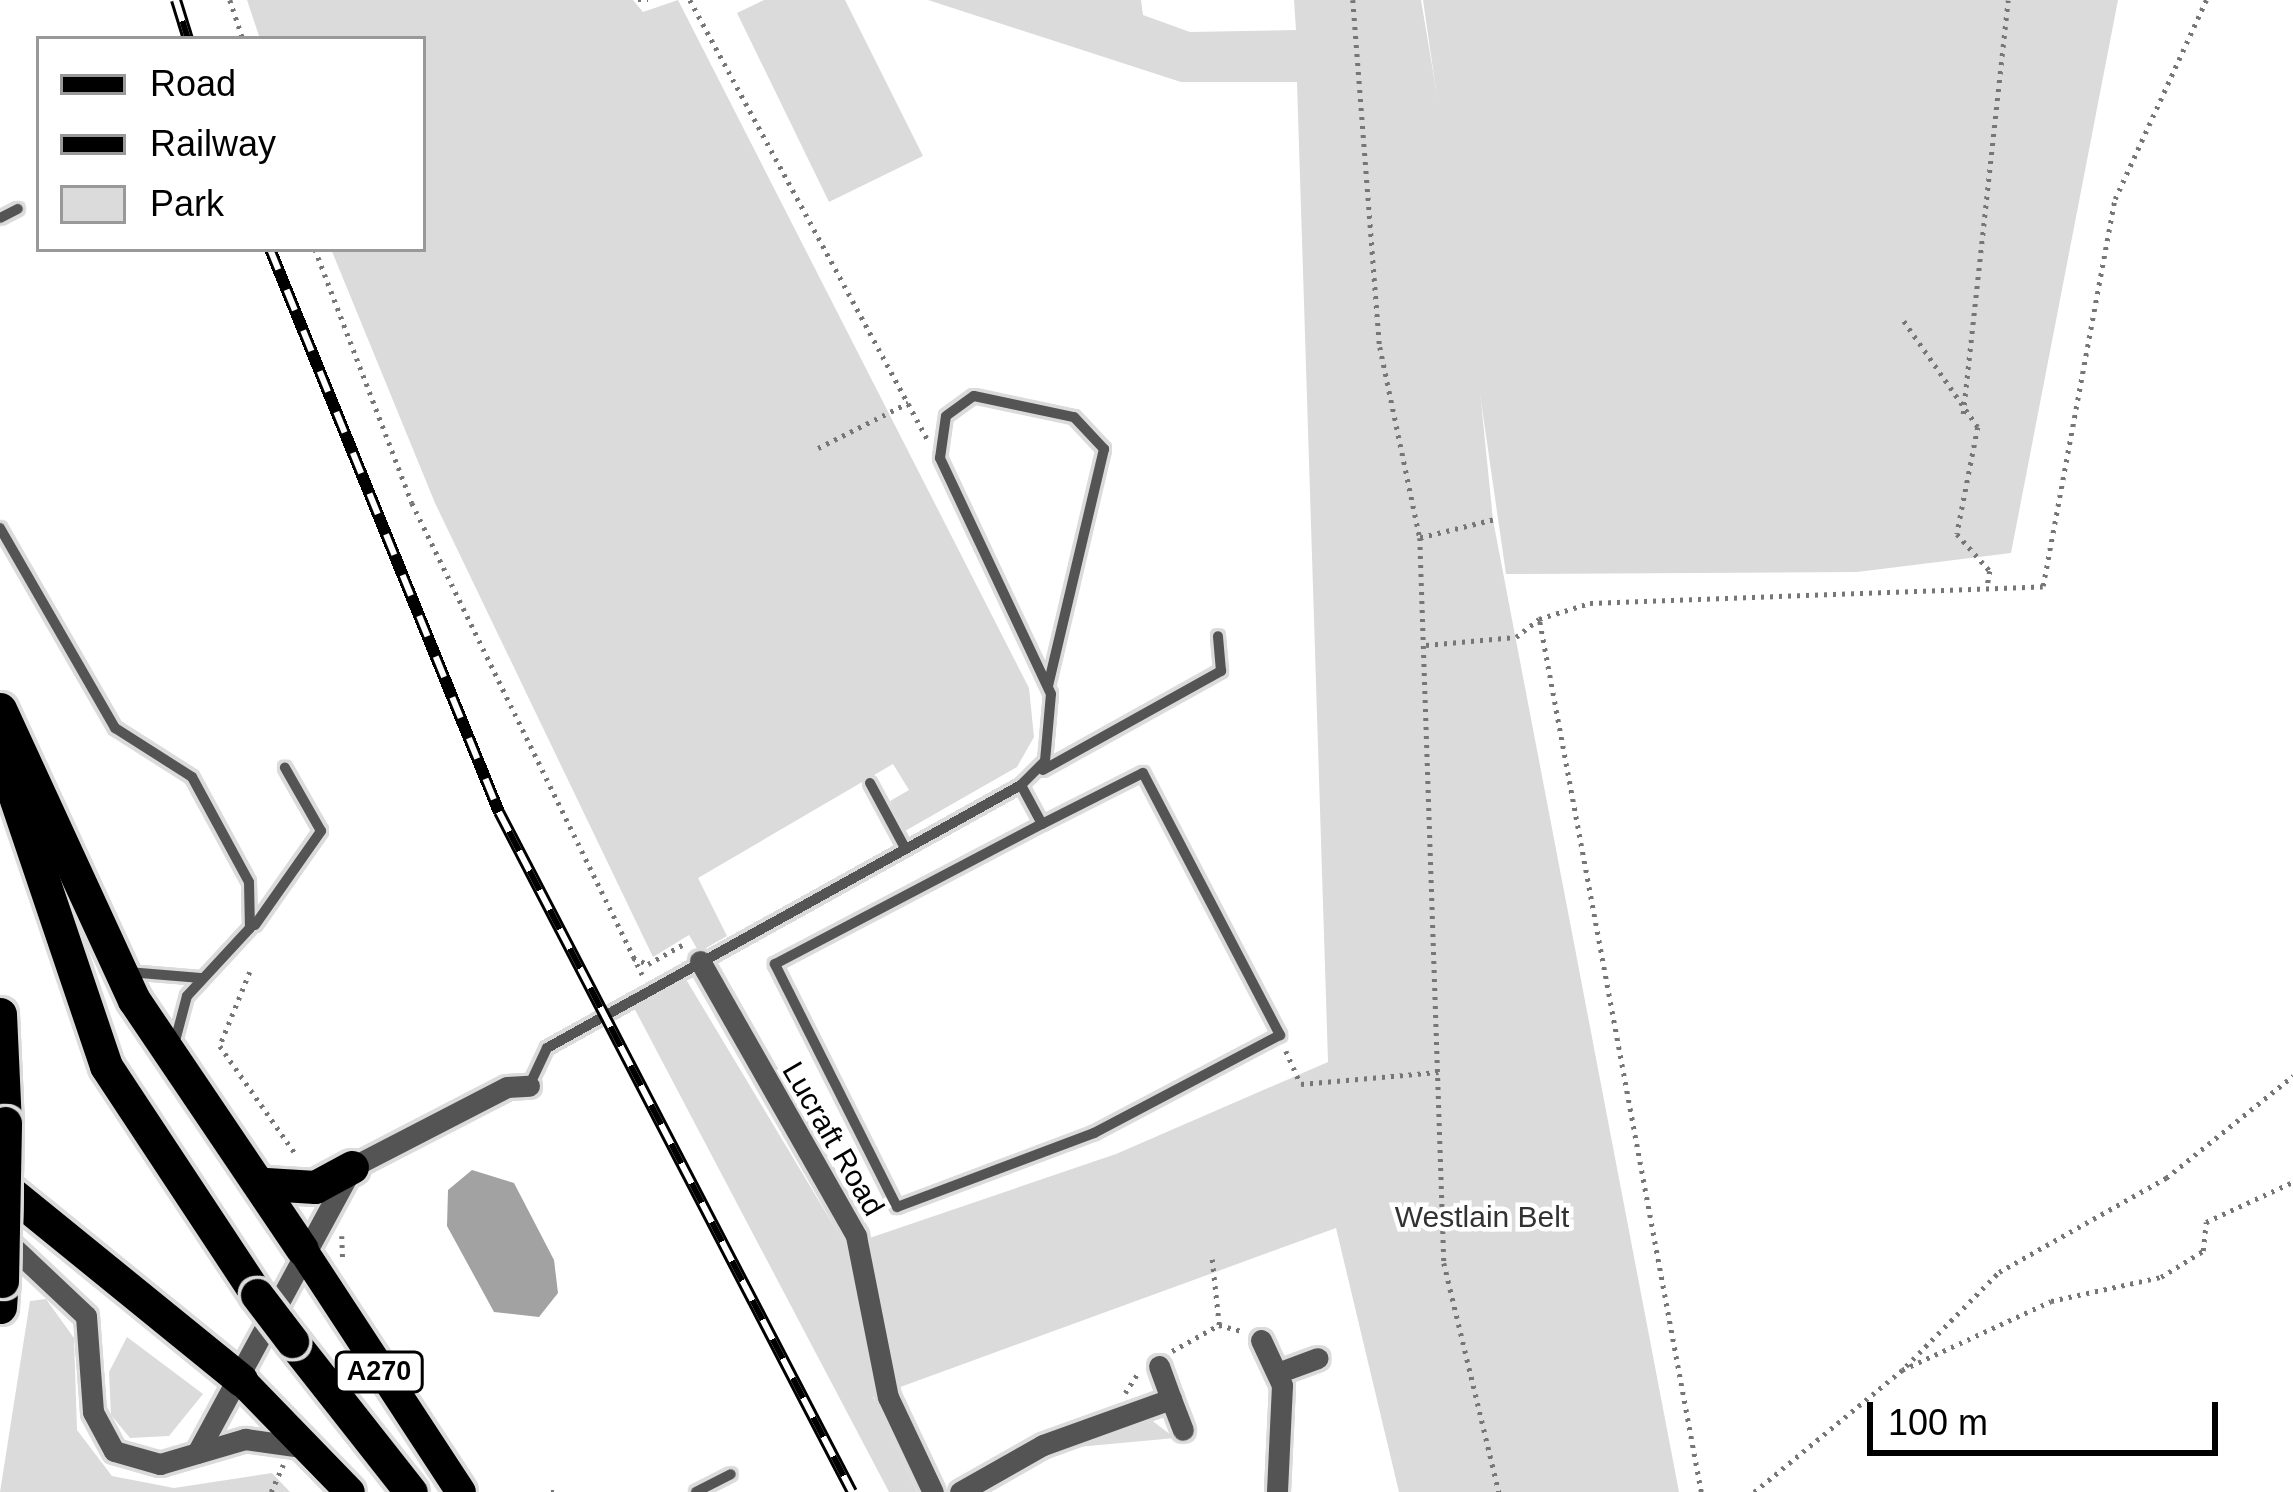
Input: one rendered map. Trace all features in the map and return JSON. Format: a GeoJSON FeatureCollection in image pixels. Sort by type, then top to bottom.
{"type":"FeatureCollection","features":[{"type":"Feature","properties":{"kind":"highway"},"geometry":{"type":"LineString","coordinates":[[5,726],[118,970],[176,1072],[266,1184],[302,1249]]}},
{"type":"Feature","properties":{"kind":"highway"},"geometry":{"type":"LineString","coordinates":[[5,726],[13,790],[106,1066],[256,1295],[411,1492]]}},
{"type":"Feature","properties":{"kind":"highway"},"geometry":{"type":"LineString","coordinates":[[0,1014],[5,1123],[1,1294]]}},
{"type":"Feature","properties":{"kind":"highway"},"geometry":{"type":"LineString","coordinates":[[266,1184],[315,1187],[352,1167]]}},
{"type":"Feature","properties":{"kind":"highway"},"geometry":{"type":"LineString","coordinates":[[0,1184],[241,1380]]}},
{"type":"Feature","properties":{"kind":"main road","name":"A270"},"geometry":{"type":"LineString","coordinates":[[302,1249],[461,1492]]}},
{"type":"Feature","properties":{"kind":"main road"},"geometry":{"type":"LineString","coordinates":[[241,1380],[297,1454],[350,1492]]}},
{"type":"Feature","properties":{"kind":"street","name":"Lucraft Road"},"geometry":{"type":"LineString","coordinates":[[700,961],[856,1236],[888,1397],[933,1492]]}},
{"type":"Feature","properties":{"kind":"street"},"geometry":{"type":"LineString","coordinates":[[196,1454],[241,1380],[302,1249],[352,1167],[507,1087],[529,1086]]}},
{"type":"Feature","properties":{"kind":"street"},"geometry":{"type":"LineString","coordinates":[[0,1234],[86,1316],[93,1412],[114,1451],[160,1463],[245,1438],[297,1454]]}},
{"type":"Feature","properties":{"kind":"street"},"geometry":{"type":"LineString","coordinates":[[1261,1340],[1280,1372],[1277,1492]]}},
{"type":"Feature","properties":{"kind":"street"},"geometry":{"type":"LineString","coordinates":[[1280,1372],[1318,1358]]}},
{"type":"Feature","properties":{"kind":"street"},"geometry":{"type":"LineString","coordinates":[[1153,1363],[1184,1430]]}},
{"type":"Feature","properties":{"kind":"street"},"geometry":{"type":"LineString","coordinates":[[960,1492],[1042,1445],[1171,1399]]}},
{"type":"Feature","properties":{"kind":"lane"},"geometry":{"type":"LineString","coordinates":[[0,218],[18,209]]}},
{"type":"Feature","properties":{"kind":"lane"},"geometry":{"type":"LineString","coordinates":[[1025,781],[1054,731],[1048,686],[944,470],[940,430],[974,396],[1074,417],[1101,438],[1098,509],[1048,686]]}},
{"type":"Feature","properties":{"kind":"lane"},"geometry":{"type":"LineString","coordinates":[[0,528],[116,728],[180,765],[222,822],[250,882],[246,938]]}},
{"type":"Feature","properties":{"kind":"lane"},"geometry":{"type":"LineString","coordinates":[[529,1086],[547,1048],[648,986],[1221,671],[1218,636]]}},
{"type":"Feature","properties":{"kind":"lane"},"geometry":{"type":"LineString","coordinates":[[176,1072],[175,1023],[202,978],[246,938],[320,836],[285,768]]}},
{"type":"Feature","properties":{"kind":"lane"},"geometry":{"type":"LineString","coordinates":[[1143,772],[1280,1035],[1094,1133],[897,1207],[775,964],[1042,824],[1143,772]]}},
{"type":"Feature","properties":{"kind":"lane"},"geometry":{"type":"LineString","coordinates":[[1025,781],[1042,824]]}},
{"type":"Feature","properties":{"kind":"lane"},"geometry":{"type":"LineString","coordinates":[[870,782],[905,848]]}},
{"type":"Feature","properties":{"kind":"lane"},"geometry":{"type":"LineString","coordinates":[[118,970],[202,978]]}},
{"type":"Feature","properties":{"kind":"lane"},"geometry":{"type":"LineString","coordinates":[[696,1492],[731,1474]]}},
{"type":"Feature","properties":{"kind":"path"},"geometry":{"type":"LineString","coordinates":[[230,0],[242,36]]}},
{"type":"Feature","properties":{"kind":"path"},"geometry":{"type":"LineString","coordinates":[[638,0],[648,0]]}},
{"type":"Feature","properties":{"kind":"path"},"geometry":{"type":"LineString","coordinates":[[690,0],[944,470]]}},
{"type":"Feature","properties":{"kind":"path"},"geometry":{"type":"LineString","coordinates":[[1353,0],[1380,347],[1420,538],[1444,1263],[1499,1492]]}},
{"type":"Feature","properties":{"kind":"path"},"geometry":{"type":"LineString","coordinates":[[1963,414],[1970,276],[2008,0]]}},
{"type":"Feature","properties":{"kind":"path"},"geometry":{"type":"LineString","coordinates":[[1424,645],[1516,637],[1539,619],[1590,603],[2043,586],[2115,199],[2206,0]]}},
{"type":"Feature","properties":{"kind":"path"},"geometry":{"type":"LineString","coordinates":[[316,252],[412,502],[648,986]]}},
{"type":"Feature","properties":{"kind":"path"},"geometry":{"type":"LineString","coordinates":[[1904,321],[1963,414],[1978,427],[1958,534],[1990,571],[1987,588]]}},
{"type":"Feature","properties":{"kind":"path"},"geometry":{"type":"LineString","coordinates":[[818,448],[908,403]]}},
{"type":"Feature","properties":{"kind":"path"},"geometry":{"type":"LineString","coordinates":[[1420,538],[1492,520]]}},
{"type":"Feature","properties":{"kind":"path"},"geometry":{"type":"LineString","coordinates":[[1539,619],[1701,1492]]}},
{"type":"Feature","properties":{"kind":"path"},"geometry":{"type":"LineString","coordinates":[[633,958],[648,964],[688,942],[700,961]]}},
{"type":"Feature","properties":{"kind":"path"},"geometry":{"type":"LineString","coordinates":[[1280,1035],[1301,1084],[1438,1072]]}},
{"type":"Feature","properties":{"kind":"path"},"geometry":{"type":"LineString","coordinates":[[1754,1492],[1902,1370],[2000,1272],[2166,1178],[2293,1076]]}},
{"type":"Feature","properties":{"kind":"path"},"geometry":{"type":"LineString","coordinates":[[1902,1370],[2050,1301],[2161,1277],[2203,1251],[2206,1222],[2293,1182]]}},
{"type":"Feature","properties":{"kind":"path"},"geometry":{"type":"LineString","coordinates":[[1117,1405],[1153,1363],[1219,1325],[1212,1259]]}},
{"type":"Feature","properties":{"kind":"path"},"geometry":{"type":"LineString","coordinates":[[272,1491],[297,1454]]}},
{"type":"Feature","properties":{"kind":"green space"},"geometry":{"type":"Polygon","coordinates":[[[247,0],[633,0],[643,12],[678,0],[1029,688],[1034,737],[1017,767],[905,831],[890,801],[909,790],[893,764],[698,878],[727,936],[699,952],[689,935],[653,957],[435,503],[332,252],[426,252],[426,36],[259,36],[247,0]]]}},
{"type":"Feature","properties":{"kind":"green space"},"geometry":{"type":"Polygon","coordinates":[[[764,0],[845,0],[923,156],[829,202],[737,13],[764,0]]]}},
{"type":"Feature","properties":{"kind":"green space","name":"Westlain Belt"},"geometry":{"type":"Polygon","coordinates":[[[928,0],[1141,0],[1143,15],[1190,32],[1296,30],[1294,0],[1421,0],[1470,292],[1493,520],[1679,1492],[1399,1492],[1336,1228],[873,1397],[917,1492],[889,1492],[632,1004],[687,981],[846,1246],[1116,1154],[1328,1062],[1297,82],[1181,82],[928,0]]]}},
{"type":"Feature","properties":{"kind":"green space"},"geometry":{"type":"Polygon","coordinates":[[[1423,0],[2118,0],[2011,553],[1857,572],[1506,574],[1423,0]]]}},
{"type":"Feature","properties":{"kind":"green space"},"geometry":{"type":"Polygon","coordinates":[[[46,1299],[74,1338],[77,1430],[112,1476],[174,1488],[272,1473],[290,1492],[0,1492],[30,1301],[46,1299]]]}},
{"type":"Feature","properties":{"kind":"green space"},"geometry":{"type":"Polygon","coordinates":[[[127,1337],[203,1394],[169,1436],[130,1438],[111,1415],[109,1372],[127,1337]]]}},
{"type":"Feature","properties":{"kind":"green space"},"geometry":{"type":"Polygon","coordinates":[[[1150,1419],[1175,1438],[1056,1449],[1116,1427],[1150,1419]]]}},
{"type":"Feature","properties":{"kind":"shaded area"},"geometry":{"type":"Polygon","coordinates":[[[472,1170],[514,1183],[554,1260],[558,1293],[539,1317],[494,1312],[447,1226],[448,1190],[472,1170]]]}},
{"type":"Feature","properties":{"kind":"railway"},"geometry":{"type":"LineString","coordinates":[[176,0],[187,36]]}},
{"type":"Feature","properties":{"kind":"railway"},"geometry":{"type":"LineString","coordinates":[[271,252],[499,812],[852,1492]]}}]}
